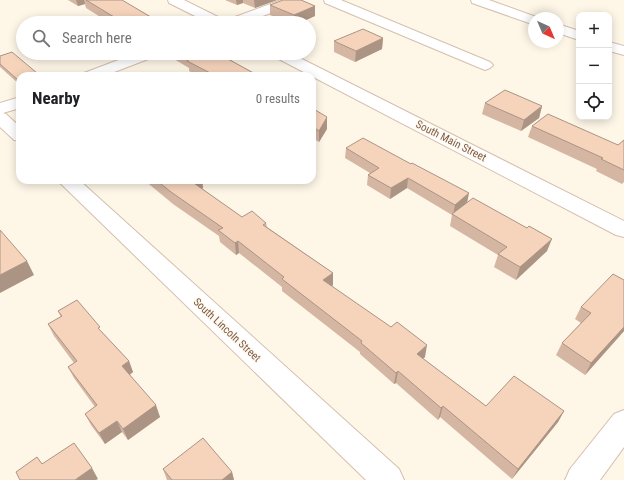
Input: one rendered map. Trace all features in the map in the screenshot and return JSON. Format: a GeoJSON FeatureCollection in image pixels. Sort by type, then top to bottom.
{"type":"FeatureCollection","features":[{"type":"Feature","properties":{"kind":"street"},"geometry":{"type":"LineString","coordinates":[[174,0],[205,16]]}},
{"type":"Feature","properties":{"kind":"street"},"geometry":{"type":"LineString","coordinates":[[251,16],[293,0]]}},
{"type":"Feature","properties":{"kind":"street"},"geometry":{"type":"LineString","coordinates":[[330,0],[485,65]]}},
{"type":"Feature","properties":{"kind":"street"},"geometry":{"type":"LineString","coordinates":[[477,0],[528,18]]}},
{"type":"Feature","properties":{"kind":"street"},"geometry":{"type":"LineString","coordinates":[[564,30],[576,35]]}},
{"type":"Feature","properties":{"kind":"street"},"geometry":{"type":"LineString","coordinates":[[612,47],[624,51]]}},
{"type":"Feature","properties":{"kind":"street"},"geometry":{"type":"LineString","coordinates":[[101,72],[132,60]]}},
{"type":"Feature","properties":{"kind":"street","name":"South Main Street"},"geometry":{"type":"LineString","coordinates":[[292,60],[315,72]]}},
{"type":"Feature","properties":{"kind":"street","name":"South Main Street"},"geometry":{"type":"LineString","coordinates":[[316,72],[624,230]]}},
{"type":"Feature","properties":{"kind":"street"},"geometry":{"type":"LineString","coordinates":[[0,109],[16,103]]}},
{"type":"Feature","properties":{"kind":"street"},"geometry":{"type":"LineString","coordinates":[[0,118],[16,132]]}},
{"type":"Feature","properties":{"kind":"street","name":"South Lincoln Street"},"geometry":{"type":"LineString","coordinates":[[71,184],[388,480]]}},
{"type":"Feature","properties":{"kind":"street"},"geometry":{"type":"LineString","coordinates":[[581,480],[624,424]]}},
{"type":"Feature","properties":{"kind":"building"},"geometry":{"type":"Polygon","coordinates":[[[86,0],[122,0],[149,16],[112,16],[86,0]]]}},
{"type":"Feature","properties":{"kind":"building"},"geometry":{"type":"Polygon","coordinates":[[[283,0],[301,0],[315,6],[294,15],[270,5],[283,0]]]}},
{"type":"Feature","properties":{"kind":"building"},"geometry":{"type":"Polygon","coordinates":[[[363,29],[383,38],[356,51],[334,41],[363,29]]]}},
{"type":"Feature","properties":{"kind":"building"},"geometry":{"type":"Polygon","coordinates":[[[12,52],[16,55],[16,60],[22,60],[36,72],[16,72],[16,78],[0,64],[0,56],[12,52]]]}},
{"type":"Feature","properties":{"kind":"building"},"geometry":{"type":"Polygon","coordinates":[[[230,60],[252,72],[208,72],[187,61],[230,60]]]}},
{"type":"Feature","properties":{"kind":"building"},"geometry":{"type":"Polygon","coordinates":[[[505,90],[542,106],[524,120],[485,103],[505,90]]]}},
{"type":"Feature","properties":{"kind":"building"},"geometry":{"type":"Polygon","coordinates":[[[316,110],[327,117],[319,131],[316,129],[316,110]]]}},
{"type":"Feature","properties":{"kind":"building"},"geometry":{"type":"Polygon","coordinates":[[[548,114],[618,145],[624,140],[624,170],[601,159],[603,158],[532,126],[548,114]]]}},
{"type":"Feature","properties":{"kind":"building"},"geometry":{"type":"Polygon","coordinates":[[[363,138],[469,193],[455,205],[408,178],[391,188],[368,175],[379,168],[346,148],[363,138]]]}},
{"type":"Feature","properties":{"kind":"building"},"geometry":{"type":"Polygon","coordinates":[[[161,184],[195,184],[242,217],[252,211],[266,223],[263,225],[333,273],[323,280],[391,327],[397,322],[427,345],[417,354],[486,406],[514,376],[564,411],[518,469],[443,406],[441,408],[398,371],[396,373],[361,343],[362,341],[282,279],[284,277],[238,241],[235,243],[218,230],[223,228],[161,184]]]}},
{"type":"Feature","properties":{"kind":"building"},"geometry":{"type":"Polygon","coordinates":[[[473,198],[527,228],[529,226],[552,239],[520,267],[498,254],[507,247],[452,214],[473,198]]]}},
{"type":"Feature","properties":{"kind":"building"},"geometry":{"type":"Polygon","coordinates":[[[0,230],[27,261],[0,275],[0,230]]]}},
{"type":"Feature","properties":{"kind":"building"},"geometry":{"type":"Polygon","coordinates":[[[613,274],[624,280],[624,327],[591,363],[562,343],[591,313],[581,307],[613,274]]]}},
{"type":"Feature","properties":{"kind":"building"},"geometry":{"type":"Polygon","coordinates":[[[77,300],[100,327],[98,328],[129,361],[122,366],[156,405],[123,429],[117,421],[99,433],[85,414],[97,405],[68,367],[77,361],[48,324],[62,316],[58,311],[77,300]]]}},
{"type":"Feature","properties":{"kind":"building"},"geometry":{"type":"Polygon","coordinates":[[[203,438],[232,472],[222,480],[172,480],[163,469],[203,438]]]}},
{"type":"Feature","properties":{"kind":"building"},"geometry":{"type":"Polygon","coordinates":[[[74,443],[92,468],[75,480],[20,480],[16,472],[37,457],[42,464],[74,443]]]}}]}
